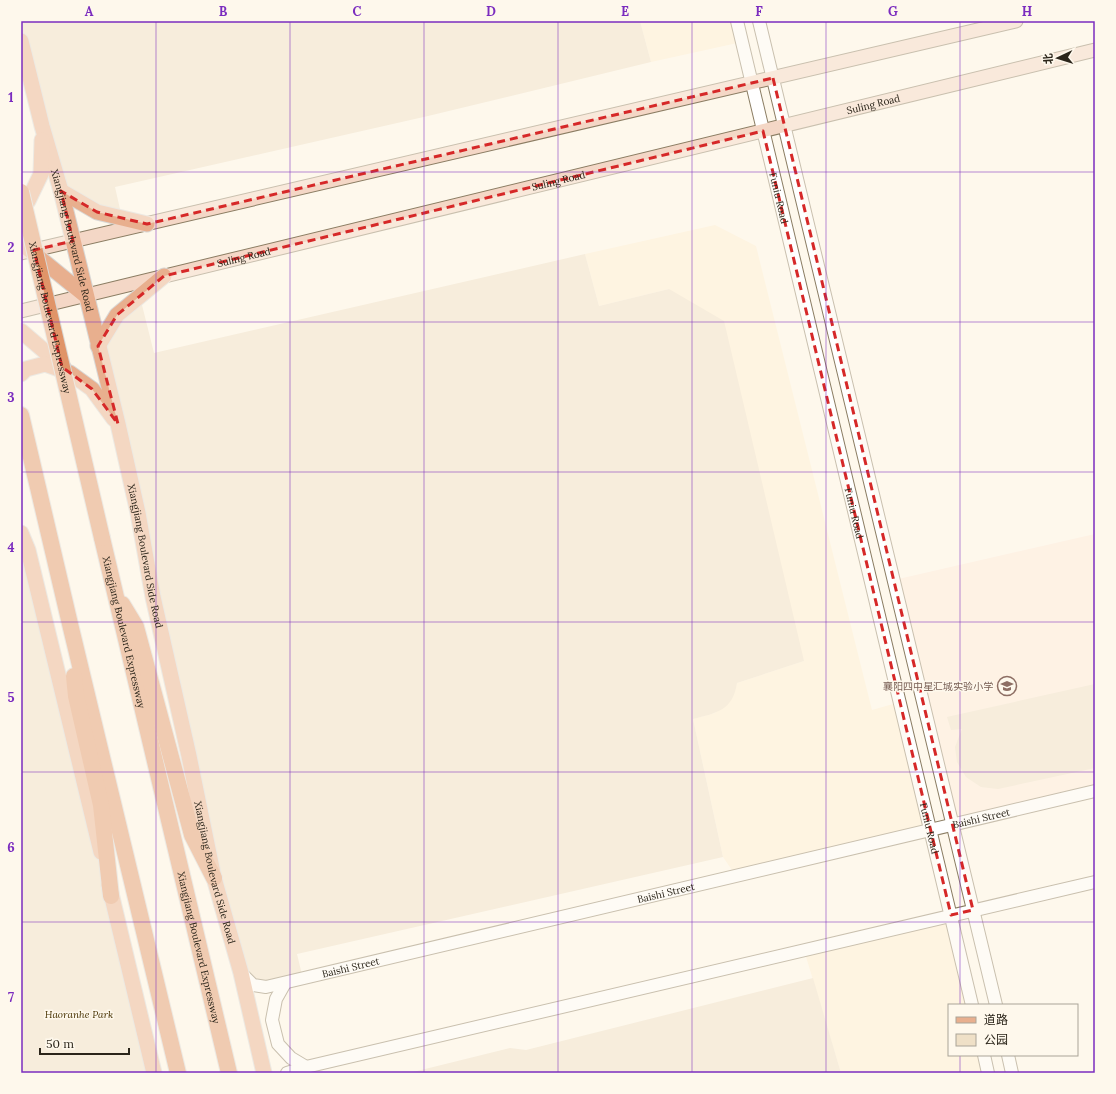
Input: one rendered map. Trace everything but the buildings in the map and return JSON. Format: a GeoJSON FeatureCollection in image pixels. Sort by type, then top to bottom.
{"type":"FeatureCollection","features":[{"type":"Feature","properties":{"kind":"highway","name":"Xiangjiang Boulevard Expressway"},"geometry":{"type":"LineString","coordinates":[[21,192],[114,592],[229,1073]]}},
{"type":"Feature","properties":{"kind":"highway"},"geometry":{"type":"LineString","coordinates":[[21,415],[178,1073]]}},
{"type":"Feature","properties":{"kind":"highway"},"geometry":{"type":"LineString","coordinates":[[114,592],[136,627],[192,835],[214,878]]}},
{"type":"Feature","properties":{"kind":"highway"},"geometry":{"type":"LineString","coordinates":[[70,624],[76,696],[100,805],[111,896]]}},
{"type":"Feature","properties":{"kind":"main road"},"geometry":{"type":"LineString","coordinates":[[24,249],[73,241],[147,224],[1016,21]]}},
{"type":"Feature","properties":{"kind":"main road","name":"Xiangjiang Boulevard Side Road"},"geometry":{"type":"LineString","coordinates":[[21,41],[73,241],[118,424],[214,878],[241,973],[264,1073]]}},
{"type":"Feature","properties":{"kind":"main road","name":"Suling Road"},"geometry":{"type":"LineString","coordinates":[[21,311],[1095,50]]}},
{"type":"Feature","properties":{"kind":"main road"},"geometry":{"type":"LineString","coordinates":[[21,207],[28,201],[41,174],[42,126]]}},
{"type":"Feature","properties":{"kind":"main road"},"geometry":{"type":"LineString","coordinates":[[60,191],[97,212],[147,224]]}},
{"type":"Feature","properties":{"kind":"main road"},"geometry":{"type":"LineString","coordinates":[[24,249],[86,296]]}},
{"type":"Feature","properties":{"kind":"main road"},"geometry":{"type":"LineString","coordinates":[[98,346],[117,315],[164,276]]}},
{"type":"Feature","properties":{"kind":"main road"},"geometry":{"type":"LineString","coordinates":[[21,331],[70,373],[92,389],[118,424]]}},
{"type":"Feature","properties":{"kind":"main road"},"geometry":{"type":"LineString","coordinates":[[21,374],[26,369],[44,364],[70,373]]}},
{"type":"Feature","properties":{"kind":"main road"},"geometry":{"type":"LineString","coordinates":[[21,533],[28,550],[154,1073]]}},
{"type":"Feature","properties":{"kind":"street","name":"Funiu Road"},"geometry":{"type":"LineString","coordinates":[[737,21],[972,1004]]}},
{"type":"Feature","properties":{"kind":"street"},"geometry":{"type":"LineString","coordinates":[[759,21],[996,1004]]}},
{"type":"Feature","properties":{"kind":"street","name":"Baishi Street"},"geometry":{"type":"LineString","coordinates":[[241,973],[253,985],[266,987],[285,983],[1095,791]]}},
{"type":"Feature","properties":{"kind":"street"},"geometry":{"type":"LineString","coordinates":[[287,1073],[306,1067],[1095,882]]}},
{"type":"Feature","properties":{"kind":"street"},"geometry":{"type":"LineString","coordinates":[[285,983],[276,999],[272,1020],[278,1044],[291,1058],[306,1067]]}},
{"type":"Feature","properties":{"kind":"street"},"geometry":{"type":"LineString","coordinates":[[984,1056],[988,1073]]}},
{"type":"Feature","properties":{"kind":"street"},"geometry":{"type":"LineString","coordinates":[[1008,1056],[1012,1073]]}},
{"type":"Feature","properties":{"kind":"highlighted area"},"geometry":{"type":"Polygon","coordinates":[[[773,78],[973,910],[951,915],[763,131],[164,276],[117,315],[98,346],[118,424],[92,389],[62,367],[34,250],[73,241],[61,191],[97,212],[147,224],[773,78]]]}},
{"type":"Feature","properties":{"kind":"shaded area"},"geometry":{"type":"Polygon","coordinates":[[[640,21],[737,21],[742,42],[651,62],[640,21]]]}},
{"type":"Feature","properties":{"kind":"shaded area"},"geometry":{"type":"Polygon","coordinates":[[[715,225],[756,246],[872,710],[900,702],[930,830],[736,876],[723,857],[693,719],[715,713],[735,691],[737,683],[804,661],[669,289],[599,306],[585,254],[715,225]]]}},
{"type":"Feature","properties":{"kind":"shaded area","name":"襄阳四中星汇城实验小学"},"geometry":{"type":"Polygon","coordinates":[[[1095,534],[1095,791],[953,825],[894,580],[1095,534]]]}},
{"type":"Feature","properties":{"kind":"shaded area"},"geometry":{"type":"Polygon","coordinates":[[[951,915],[972,1004],[948,1004],[948,1056],[984,1056],[988,1073],[841,1073],[804,950],[951,915]]]}},
{"type":"Feature","properties":{"kind":"green space"},"geometry":{"type":"Polygon","coordinates":[[[21,21],[640,21],[651,62],[428,116],[115,187],[122,218],[61,191],[21,41],[21,21]]]}},
{"type":"Feature","properties":{"kind":"green space"},"geometry":{"type":"Polygon","coordinates":[[[585,254],[599,306],[669,289],[724,321],[804,661],[737,683],[735,692],[728,705],[709,715],[693,719],[723,857],[297,954],[303,979],[266,987],[241,973],[98,346],[140,297],[154,353],[585,254]]]}},
{"type":"Feature","properties":{"kind":"green space","name":"Haoranhe Park"},"geometry":{"type":"Polygon","coordinates":[[[21,533],[154,1073],[21,1073],[21,533]]]}},
{"type":"Feature","properties":{"kind":"green space"},"geometry":{"type":"Polygon","coordinates":[[[1095,684],[1095,768],[998,789],[981,787],[966,777],[957,762],[955,747],[962,729],[951,730],[947,717],[1095,684]]]}},
{"type":"Feature","properties":{"kind":"green space"},"geometry":{"type":"Polygon","coordinates":[[[813,978],[841,1073],[409,1073],[510,1048],[526,1050],[813,978]]]}},
{"type":"Feature","properties":{"kind":"place","name":"襄阳四中星汇城实验小学"},"geometry":{"type":"Point","coordinates":[1007,686]}}]}
